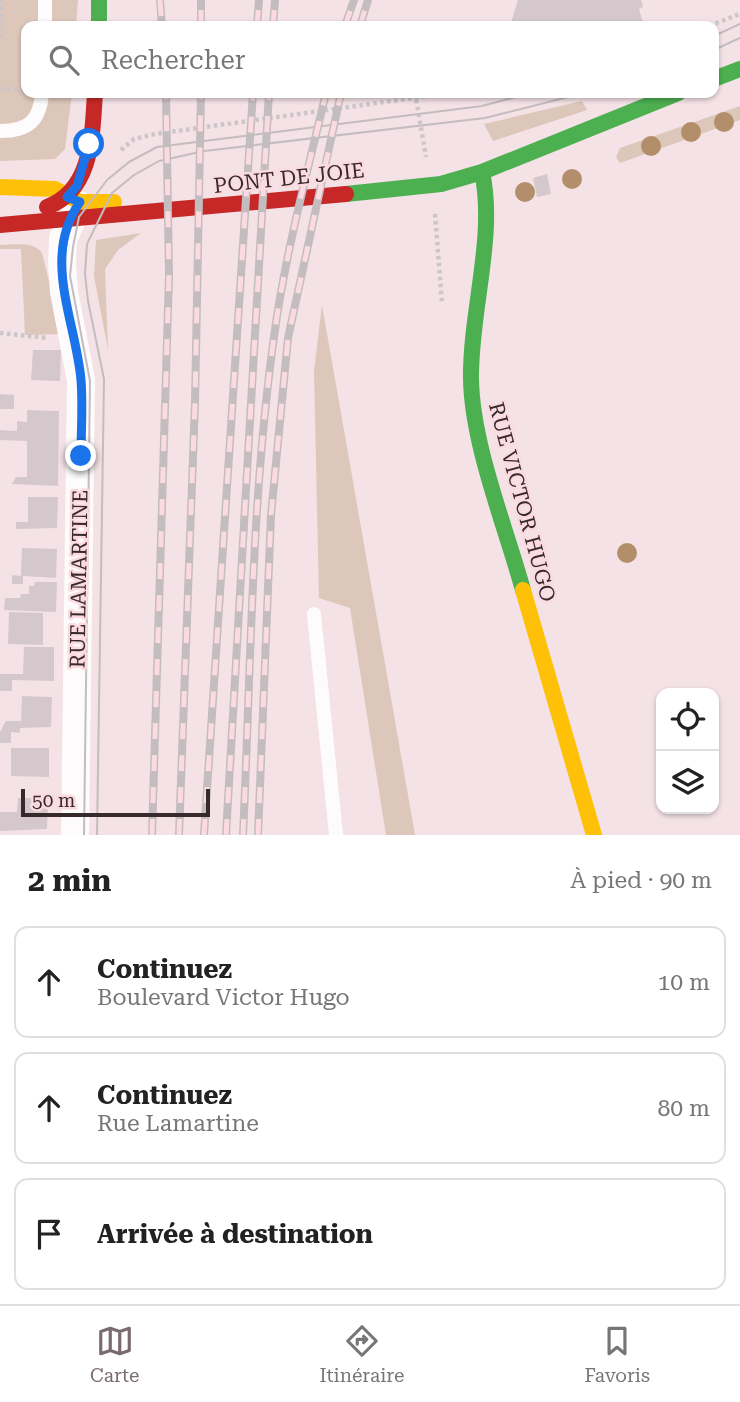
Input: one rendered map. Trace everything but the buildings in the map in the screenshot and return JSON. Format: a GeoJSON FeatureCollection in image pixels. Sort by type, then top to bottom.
{"type":"FeatureCollection","features":[{"type":"Feature","properties":{"kind":"street"},"geometry":{"type":"LineString","coordinates":[[99,0],[99,21]]}},
{"type":"Feature","properties":{"kind":"street"},"geometry":{"type":"LineString","coordinates":[[719,77],[740,69]]}},
{"type":"Feature","properties":{"kind":"street"},"geometry":{"type":"LineString","coordinates":[[72,209],[89,144],[94,98]]}},
{"type":"Feature","properties":{"kind":"street"},"geometry":{"type":"LineString","coordinates":[[482,172],[666,98]]}},
{"type":"Feature","properties":{"kind":"street","name":"PONT DE JOIE"},"geometry":{"type":"LineString","coordinates":[[0,225],[72,209],[141,206],[482,172]]}},
{"type":"Feature","properties":{"kind":"street","name":"RUE VICTOR HUGO"},"geometry":{"type":"LineString","coordinates":[[482,172],[486,219],[470,365],[473,416],[594,835]]}},
{"type":"Feature","properties":{"kind":"street"},"geometry":{"type":"LineString","coordinates":[[0,187],[55,189],[72,209]]}},
{"type":"Feature","properties":{"kind":"street"},"geometry":{"type":"LineString","coordinates":[[0,213],[54,206],[72,209]]}},
{"type":"Feature","properties":{"kind":"street","name":"RUE LAMARTINE"},"geometry":{"type":"LineString","coordinates":[[72,209],[64,292],[81,380],[75,835]]}},
{"type":"Feature","properties":{"kind":"lane"},"geometry":{"type":"LineString","coordinates":[[45,0],[45,21]]}},
{"type":"Feature","properties":{"kind":"lane"},"geometry":{"type":"LineString","coordinates":[[0,131],[27,128],[36,120],[41,98]]}},
{"type":"Feature","properties":{"kind":"lane"},"geometry":{"type":"LineString","coordinates":[[314,614],[336,835]]}},
{"type":"Feature","properties":{"kind":"path"},"geometry":{"type":"LineString","coordinates":[[0,38],[1,0]]}},
{"type":"Feature","properties":{"kind":"path"},"geometry":{"type":"LineString","coordinates":[[719,22],[740,14]]}},
{"type":"Feature","properties":{"kind":"path"},"geometry":{"type":"LineString","coordinates":[[0,89],[21,90]]}},
{"type":"Feature","properties":{"kind":"path"},"geometry":{"type":"LineString","coordinates":[[134,139],[413,98]]}},
{"type":"Feature","properties":{"kind":"shaded area"},"geometry":{"type":"Polygon","coordinates":[[[0,0],[78,0],[76,21],[21,21],[21,98],[71,98],[65,149],[55,159],[0,161],[0,0]]]}},
{"type":"Feature","properties":{"kind":"shaded area"},"geometry":{"type":"Polygon","coordinates":[[[582,101],[587,110],[493,141],[484,124],[582,101]]]}},
{"type":"Feature","properties":{"kind":"shaded area"},"geometry":{"type":"Polygon","coordinates":[[[740,106],[740,120],[620,163],[616,157],[620,148],[740,106]]]}},
{"type":"Feature","properties":{"kind":"shaded area"},"geometry":{"type":"Polygon","coordinates":[[[141,233],[118,250],[105,269],[108,350],[94,276],[96,240],[141,233]]]}},
{"type":"Feature","properties":{"kind":"shaded area"},"geometry":{"type":"Polygon","coordinates":[[[0,245],[28,245],[42,253],[62,334],[25,335],[21,249],[0,249],[0,245]]]}},
{"type":"Feature","properties":{"kind":"shaded area"},"geometry":{"type":"Polygon","coordinates":[[[322,305],[415,835],[386,835],[350,608],[319,598],[314,371],[322,305]]]}},
{"type":"Feature","properties":{"kind":"tram line"},"geometry":{"type":"LineString","coordinates":[[719,34],[740,24]]}},
{"type":"Feature","properties":{"kind":"tram line"},"geometry":{"type":"LineString","coordinates":[[719,48],[740,38]]}},
{"type":"Feature","properties":{"kind":"tram line"},"geometry":{"type":"LineString","coordinates":[[84,835],[90,381],[70,276],[79,217],[107,180],[129,162],[157,147],[482,106],[512,98]]}},
{"type":"Feature","properties":{"kind":"tram line"},"geometry":{"type":"LineString","coordinates":[[97,835],[104,379],[85,274],[87,244],[112,193],[134,175],[159,161],[204,151],[485,118],[564,98]]}},
{"type":"Feature","properties":{"kind":"railway"},"geometry":{"type":"LineString","coordinates":[[160,0],[162,21]]}},
{"type":"Feature","properties":{"kind":"railway"},"geometry":{"type":"LineString","coordinates":[[201,0],[201,21]]}},
{"type":"Feature","properties":{"kind":"railway"},"geometry":{"type":"LineString","coordinates":[[257,21],[259,0]]}},
{"type":"Feature","properties":{"kind":"railway"},"geometry":{"type":"LineString","coordinates":[[273,21],[275,0]]}},
{"type":"Feature","properties":{"kind":"railway"},"geometry":{"type":"LineString","coordinates":[[347,21],[354,0]]}},
{"type":"Feature","properties":{"kind":"railway"},"geometry":{"type":"LineString","coordinates":[[362,21],[368,0]]}},
{"type":"Feature","properties":{"kind":"railway"},"geometry":{"type":"LineString","coordinates":[[152,835],[169,276],[166,98]]}},
{"type":"Feature","properties":{"kind":"railway"},"geometry":{"type":"LineString","coordinates":[[179,835],[195,403],[201,98]]}},
{"type":"Feature","properties":{"kind":"railway"},"geometry":{"type":"LineString","coordinates":[[204,835],[253,98]]}},
{"type":"Feature","properties":{"kind":"railway"},"geometry":{"type":"LineString","coordinates":[[226,835],[269,98]]}},
{"type":"Feature","properties":{"kind":"railway"},"geometry":{"type":"LineString","coordinates":[[243,835],[256,523],[266,399],[284,275],[325,98]]}},
{"type":"Feature","properties":{"kind":"railway"},"geometry":{"type":"LineString","coordinates":[[258,835],[271,515],[288,338],[340,98]]}},
{"type":"Feature","properties":{"kind":"traffic: fast"},"geometry":{"type":"LineString","coordinates":[[99,0],[99,21]]}},
{"type":"Feature","properties":{"kind":"traffic: fast"},"geometry":{"type":"LineString","coordinates":[[719,77],[740,69]]}},
{"type":"Feature","properties":{"kind":"traffic: fast"},"geometry":{"type":"LineString","coordinates":[[346,194],[441,184],[482,172],[666,98]]}},
{"type":"Feature","properties":{"kind":"traffic: fast"},"geometry":{"type":"LineString","coordinates":[[482,172],[486,222],[472,353],[473,404],[483,457],[523,590]]}},
{"type":"Feature","properties":{"kind":"traffic: slow"},"geometry":{"type":"LineString","coordinates":[[0,187],[55,189],[80,202],[114,202]]}},
{"type":"Feature","properties":{"kind":"traffic: slow"},"geometry":{"type":"LineString","coordinates":[[523,590],[594,835]]}},
{"type":"Feature","properties":{"kind":"traffic: jam"},"geometry":{"type":"LineString","coordinates":[[47,207],[62,199],[82,175],[91,143],[95,98]]}},
{"type":"Feature","properties":{"kind":"traffic: jam"},"geometry":{"type":"LineString","coordinates":[[0,225],[346,194]]}},
{"type":"Feature","properties":{"kind":"route"},"geometry":{"type":"LineString","coordinates":[[81,456],[81,380],[64,292],[62,263],[63,239],[80,202],[67,197],[77,186],[89,144]]}}]}
